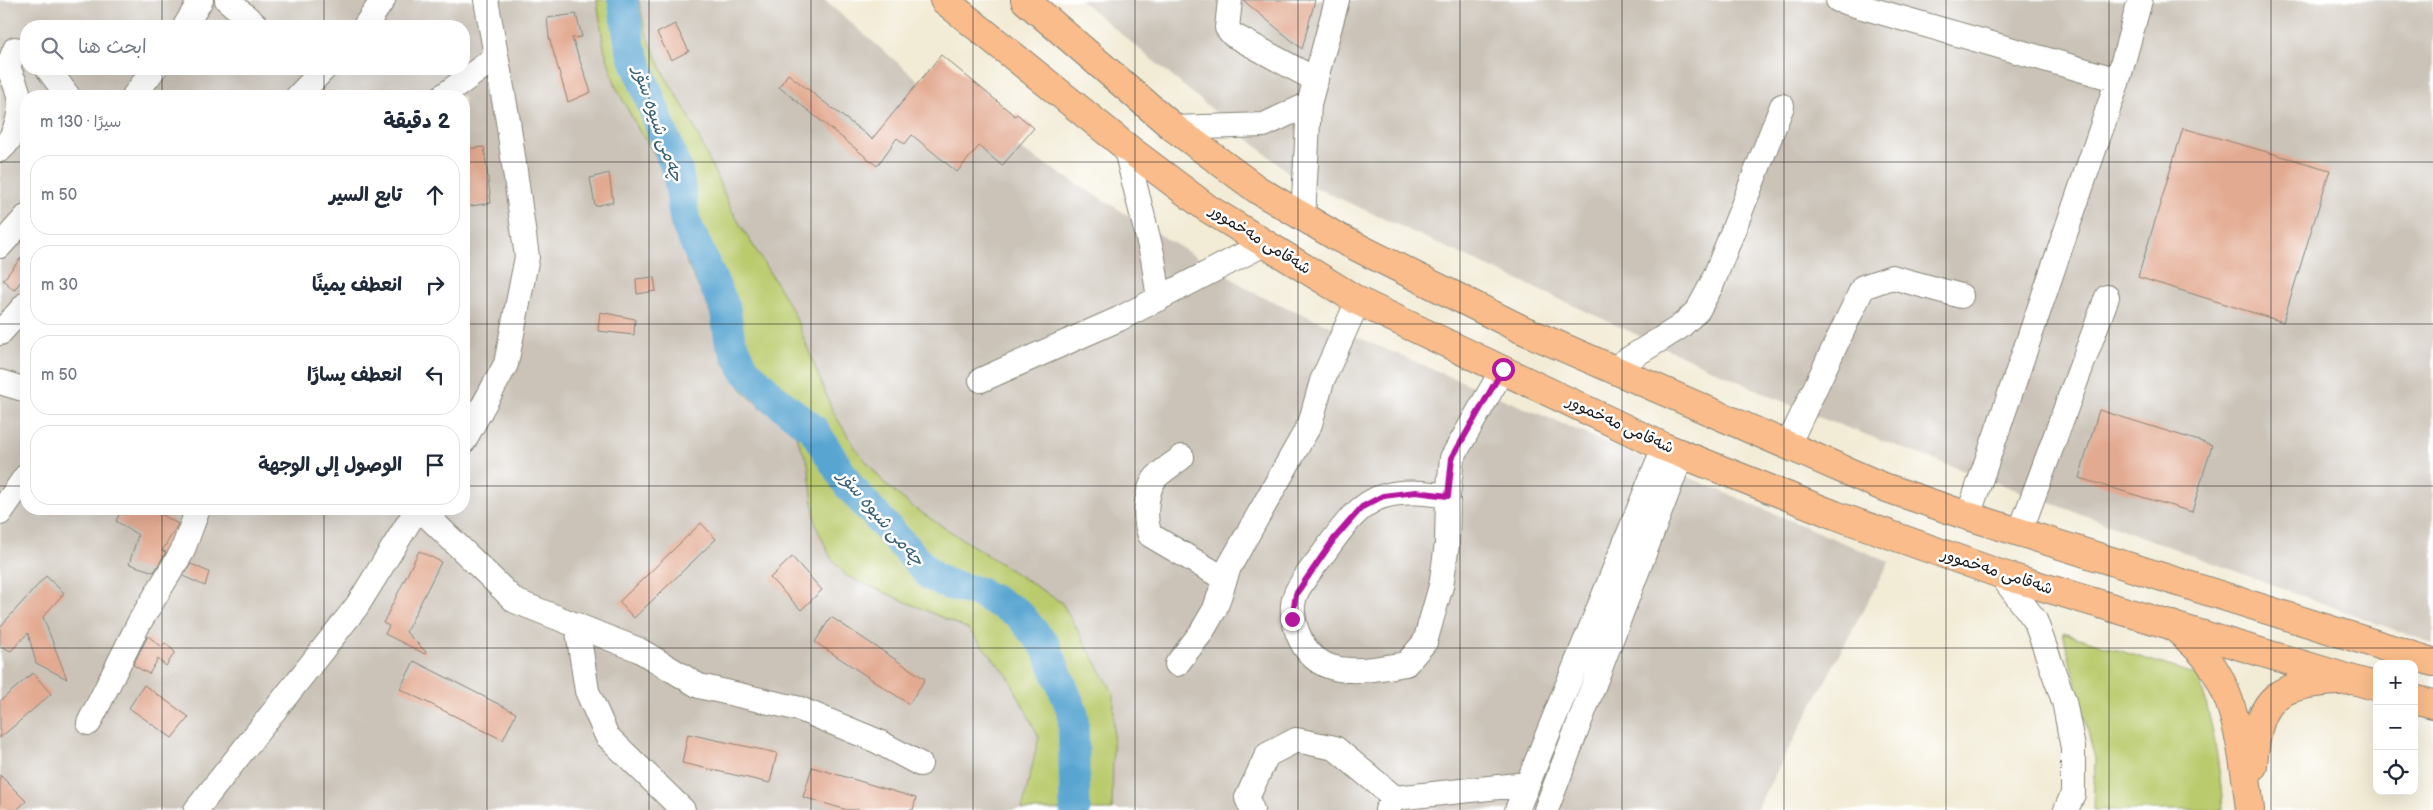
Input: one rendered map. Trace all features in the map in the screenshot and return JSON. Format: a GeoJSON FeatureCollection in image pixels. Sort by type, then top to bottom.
{"type":"FeatureCollection","features":[{"type":"Feature","properties":{"kind":"main road","name":"شەقامی مەخموور"},"geometry":{"type":"LineString","coordinates":[[944,0],[1125,146],[1207,208],[1358,301],[1673,450],[1817,508],[2000,574],[2365,684]]}},
{"type":"Feature","properties":{"kind":"main road"},"geometry":{"type":"LineString","coordinates":[[1025,0],[1174,128],[1222,165],[1303,218],[1521,329],[1611,370],[1881,486],[1968,516],[2433,662]]}},
{"type":"Feature","properties":{"kind":"main road"},"geometry":{"type":"LineString","coordinates":[[1503,369],[1521,329]]}},
{"type":"Feature","properties":{"kind":"main road"},"geometry":{"type":"LineString","coordinates":[[2172,625],[2210,663],[2228,695],[2234,713],[2250,809]]}},
{"type":"Feature","properties":{"kind":"main road"},"geometry":{"type":"LineString","coordinates":[[2250,809],[2255,734],[2261,714],[2273,699],[2289,688],[2308,683],[2365,684]]}},
{"type":"Feature","properties":{"kind":"main road"},"geometry":{"type":"LineString","coordinates":[[2418,700],[2433,704]]}},
{"type":"Feature","properties":{"kind":"street"},"geometry":{"type":"LineString","coordinates":[[189,20],[201,0]]}},
{"type":"Feature","properties":{"kind":"street"},"geometry":{"type":"LineString","coordinates":[[227,0],[250,20]]}},
{"type":"Feature","properties":{"kind":"street"},"geometry":{"type":"LineString","coordinates":[[369,20],[383,0]]}},
{"type":"Feature","properties":{"kind":"street"},"geometry":{"type":"LineString","coordinates":[[470,430],[506,364],[527,257],[508,121],[486,0]]}},
{"type":"Feature","properties":{"kind":"street"},"geometry":{"type":"LineString","coordinates":[[1230,0],[1227,28],[1233,35],[1316,80]]}},
{"type":"Feature","properties":{"kind":"street"},"geometry":{"type":"LineString","coordinates":[[1303,218],[1309,104],[1337,0]]}},
{"type":"Feature","properties":{"kind":"street"},"geometry":{"type":"LineString","coordinates":[[1838,0],[2118,80]]}},
{"type":"Feature","properties":{"kind":"street"},"geometry":{"type":"LineString","coordinates":[[1968,516],[2118,80],[2140,0]]}},
{"type":"Feature","properties":{"kind":"street"},"geometry":{"type":"LineString","coordinates":[[0,150],[6,144],[19,120],[19,93],[8,67],[15,49],[20,50]]}},
{"type":"Feature","properties":{"kind":"street"},"geometry":{"type":"LineString","coordinates":[[451,90],[496,57]]}},
{"type":"Feature","properties":{"kind":"street"},"geometry":{"type":"LineString","coordinates":[[52,75],[64,90]]}},
{"type":"Feature","properties":{"kind":"street"},"geometry":{"type":"LineString","coordinates":[[138,90],[150,75]]}},
{"type":"Feature","properties":{"kind":"street"},"geometry":{"type":"LineString","coordinates":[[302,90],[314,75]]}},
{"type":"Feature","properties":{"kind":"street"},"geometry":{"type":"LineString","coordinates":[[1174,128],[1264,125],[1309,104]]}},
{"type":"Feature","properties":{"kind":"street"},"geometry":{"type":"LineString","coordinates":[[1611,370],[1680,327],[1698,310],[1712,284],[1782,106]]}},
{"type":"Feature","properties":{"kind":"street"},"geometry":{"type":"LineString","coordinates":[[1125,146],[1153,258],[1159,299]]}},
{"type":"Feature","properties":{"kind":"street"},"geometry":{"type":"LineString","coordinates":[[0,246],[20,224]]}},
{"type":"Feature","properties":{"kind":"street"},"geometry":{"type":"LineString","coordinates":[[981,380],[1159,299],[1264,244]]}},
{"type":"Feature","properties":{"kind":"street"},"geometry":{"type":"LineString","coordinates":[[1788,445],[1863,287],[1892,276],[1961,296]]}},
{"type":"Feature","properties":{"kind":"street"},"geometry":{"type":"LineString","coordinates":[[2020,532],[2107,297]]}},
{"type":"Feature","properties":{"kind":"street"},"geometry":{"type":"LineString","coordinates":[[1177,664],[1201,633],[1215,609],[1229,567],[1310,424],[1322,381],[1358,301]]}},
{"type":"Feature","properties":{"kind":"street"},"geometry":{"type":"LineString","coordinates":[[0,333],[20,311]]}},
{"type":"Feature","properties":{"kind":"street"},"geometry":{"type":"LineString","coordinates":[[1448,496],[1416,492],[1383,496],[1362,507],[1334,539],[1296,594],[1292,619],[1302,644],[1325,667],[1358,672],[1406,664],[1425,642],[1441,586],[1447,544],[1448,496],[1452,458],[1503,369]]}},
{"type":"Feature","properties":{"kind":"street"},"geometry":{"type":"LineString","coordinates":[[0,382],[20,388]]}},
{"type":"Feature","properties":{"kind":"street"},"geometry":{"type":"LineString","coordinates":[[1516,810],[1673,450]]}},
{"type":"Feature","properties":{"kind":"street"},"geometry":{"type":"LineString","coordinates":[[1546,810],[1673,450]]}},
{"type":"Feature","properties":{"kind":"street"},"geometry":{"type":"LineString","coordinates":[[1182,457],[1154,480],[1147,506],[1146,523],[1150,535],[1225,579]]}},
{"type":"Feature","properties":{"kind":"street"},"geometry":{"type":"LineString","coordinates":[[0,513],[20,485]]}},
{"type":"Feature","properties":{"kind":"street"},"geometry":{"type":"LineString","coordinates":[[89,723],[139,623],[182,552],[196,515]]}},
{"type":"Feature","properties":{"kind":"street"},"geometry":{"type":"LineString","coordinates":[[196,810],[357,606],[414,515]]}},
{"type":"Feature","properties":{"kind":"street"},"geometry":{"type":"LineString","coordinates":[[424,515],[515,601],[639,650],[699,686],[800,709],[877,741],[920,764]]}},
{"type":"Feature","properties":{"kind":"street"},"geometry":{"type":"LineString","coordinates":[[2000,574],[2035,620],[2064,701],[2073,748],[2072,794],[2066,810]]}},
{"type":"Feature","properties":{"kind":"street"},"geometry":{"type":"LineString","coordinates":[[577,625],[587,691],[608,736],[683,810]]}},
{"type":"Feature","properties":{"kind":"street"},"geometry":{"type":"LineString","coordinates":[[1252,810],[1247,798],[1267,754],[1296,740],[1335,748],[1391,804],[1527,784]]}},
{"type":"Feature","properties":{"kind":"shaded area"},"geometry":{"type":"Polygon","coordinates":[[[0,0],[824,0],[945,103],[1260,296],[1889,562],[1756,810],[0,810],[0,0]]]}},
{"type":"Feature","properties":{"kind":"shaded area"},"geometry":{"type":"Polygon","coordinates":[[[1080,0],[2433,0],[2433,644],[1810,414],[1295,178],[1080,0]]]}},
{"type":"Feature","properties":{"kind":"green space"},"geometry":{"type":"Polygon","coordinates":[[[597,0],[639,0],[645,31],[664,74],[688,114],[732,211],[793,311],[833,412],[856,449],[885,484],[914,508],[1062,603],[1114,694],[1112,810],[1022,810],[1039,737],[1008,676],[968,629],[847,576],[831,558],[816,526],[808,463],[796,436],[783,421],[760,407],[742,390],[723,362],[717,331],[706,302],[687,264],[668,185],[656,156],[638,129],[616,87],[604,48],[597,0]]]}},
{"type":"Feature","properties":{"kind":"green space"},"geometry":{"type":"Polygon","coordinates":[[[2063,633],[2198,675],[2215,741],[2223,810],[2093,810],[2095,759],[2063,633]]]}},
{"type":"Feature","properties":{"kind":"building"},"geometry":{"type":"Polygon","coordinates":[[[1315,0],[1302,49],[1244,1],[1315,0]]]}},
{"type":"Feature","properties":{"kind":"building"},"geometry":{"type":"Polygon","coordinates":[[[576,14],[582,37],[572,38],[591,92],[568,102],[549,37],[547,18],[576,14]]]}},
{"type":"Feature","properties":{"kind":"building"},"geometry":{"type":"Polygon","coordinates":[[[675,24],[689,51],[671,60],[657,33],[675,24]]]}},
{"type":"Feature","properties":{"kind":"building"},"geometry":{"type":"Polygon","coordinates":[[[941,55],[1015,116],[1017,114],[1034,128],[1002,166],[979,146],[957,172],[912,135],[905,144],[897,138],[877,166],[779,87],[788,74],[872,139],[941,55]]]}},
{"type":"Feature","properties":{"kind":"building"},"geometry":{"type":"Polygon","coordinates":[[[2183,128],[2330,170],[2283,322],[2138,277],[2183,128]]]}},
{"type":"Feature","properties":{"kind":"building"},"geometry":{"type":"Polygon","coordinates":[[[484,147],[491,203],[470,206],[470,148],[484,147]]]}},
{"type":"Feature","properties":{"kind":"building"},"geometry":{"type":"Polygon","coordinates":[[[609,173],[613,202],[595,206],[590,178],[609,173]]]}},
{"type":"Feature","properties":{"kind":"building"},"geometry":{"type":"Polygon","coordinates":[[[20,259],[20,282],[14,290],[3,280],[20,259]]]}},
{"type":"Feature","properties":{"kind":"building"},"geometry":{"type":"Polygon","coordinates":[[[654,277],[656,291],[637,294],[636,279],[654,277]]]}},
{"type":"Feature","properties":{"kind":"building"},"geometry":{"type":"Polygon","coordinates":[[[600,312],[635,319],[634,335],[598,331],[600,312]]]}},
{"type":"Feature","properties":{"kind":"building"},"geometry":{"type":"Polygon","coordinates":[[[2099,410],[2212,445],[2192,512],[2079,478],[2099,410]]]}},
{"type":"Feature","properties":{"kind":"building"},"geometry":{"type":"Polygon","coordinates":[[[119,515],[162,515],[178,524],[162,551],[166,552],[154,572],[129,564],[138,535],[116,521],[119,515]]]}},
{"type":"Feature","properties":{"kind":"building"},"geometry":{"type":"Polygon","coordinates":[[[701,523],[716,539],[634,618],[619,602],[701,523]]]}},
{"type":"Feature","properties":{"kind":"building"},"geometry":{"type":"Polygon","coordinates":[[[419,551],[441,562],[406,632],[426,652],[425,654],[385,634],[389,626],[383,623],[419,551]]]}},
{"type":"Feature","properties":{"kind":"building"},"geometry":{"type":"Polygon","coordinates":[[[792,557],[822,590],[801,610],[770,578],[792,557]]]}},
{"type":"Feature","properties":{"kind":"building"},"geometry":{"type":"Polygon","coordinates":[[[191,564],[209,572],[205,586],[183,576],[191,564]]]}},
{"type":"Feature","properties":{"kind":"building"},"geometry":{"type":"Polygon","coordinates":[[[46,576],[64,593],[43,617],[67,679],[36,663],[28,633],[11,651],[0,646],[0,627],[46,576]]]}},
{"type":"Feature","properties":{"kind":"building"},"geometry":{"type":"Polygon","coordinates":[[[831,617],[925,679],[909,704],[815,642],[831,617]]]}},
{"type":"Feature","properties":{"kind":"building"},"geometry":{"type":"Polygon","coordinates":[[[148,636],[162,647],[165,643],[175,652],[166,666],[158,659],[149,674],[133,665],[148,636]]]}},
{"type":"Feature","properties":{"kind":"building"},"geometry":{"type":"Polygon","coordinates":[[[414,661],[516,713],[503,740],[400,689],[414,661]]]}},
{"type":"Feature","properties":{"kind":"building"},"geometry":{"type":"Polygon","coordinates":[[[33,673],[51,694],[0,738],[0,701],[33,673]]]}},
{"type":"Feature","properties":{"kind":"building"},"geometry":{"type":"Polygon","coordinates":[[[144,685],[189,717],[172,738],[129,708],[144,685]]]}},
{"type":"Feature","properties":{"kind":"building"},"geometry":{"type":"Polygon","coordinates":[[[688,734],[777,753],[770,783],[682,763],[688,734]]]}},
{"type":"Feature","properties":{"kind":"building"},"geometry":{"type":"Polygon","coordinates":[[[812,767],[916,798],[913,810],[847,810],[803,797],[812,767]]]}},
{"type":"Feature","properties":{"kind":"building"},"geometry":{"type":"Polygon","coordinates":[[[0,775],[26,801],[17,810],[0,810],[0,775]]]}},
{"type":"Feature","properties":{"kind":"waterway","name":"چەمی شیوە سۆر"},"geometry":{"type":"LineString","coordinates":[[623,0],[630,46],[678,173],[685,221],[725,308],[730,340],[745,370],[777,401],[814,430],[849,486],[931,576],[947,584],[978,592],[1018,613],[1046,647],[1073,713],[1075,810]]}},
{"type":"Feature","properties":{"kind":"route"},"geometry":{"type":"LineString","coordinates":[[1292,619],[1296,594],[1334,539],[1362,507],[1383,496],[1416,492],[1448,496],[1452,458],[1503,369]]}}]}
